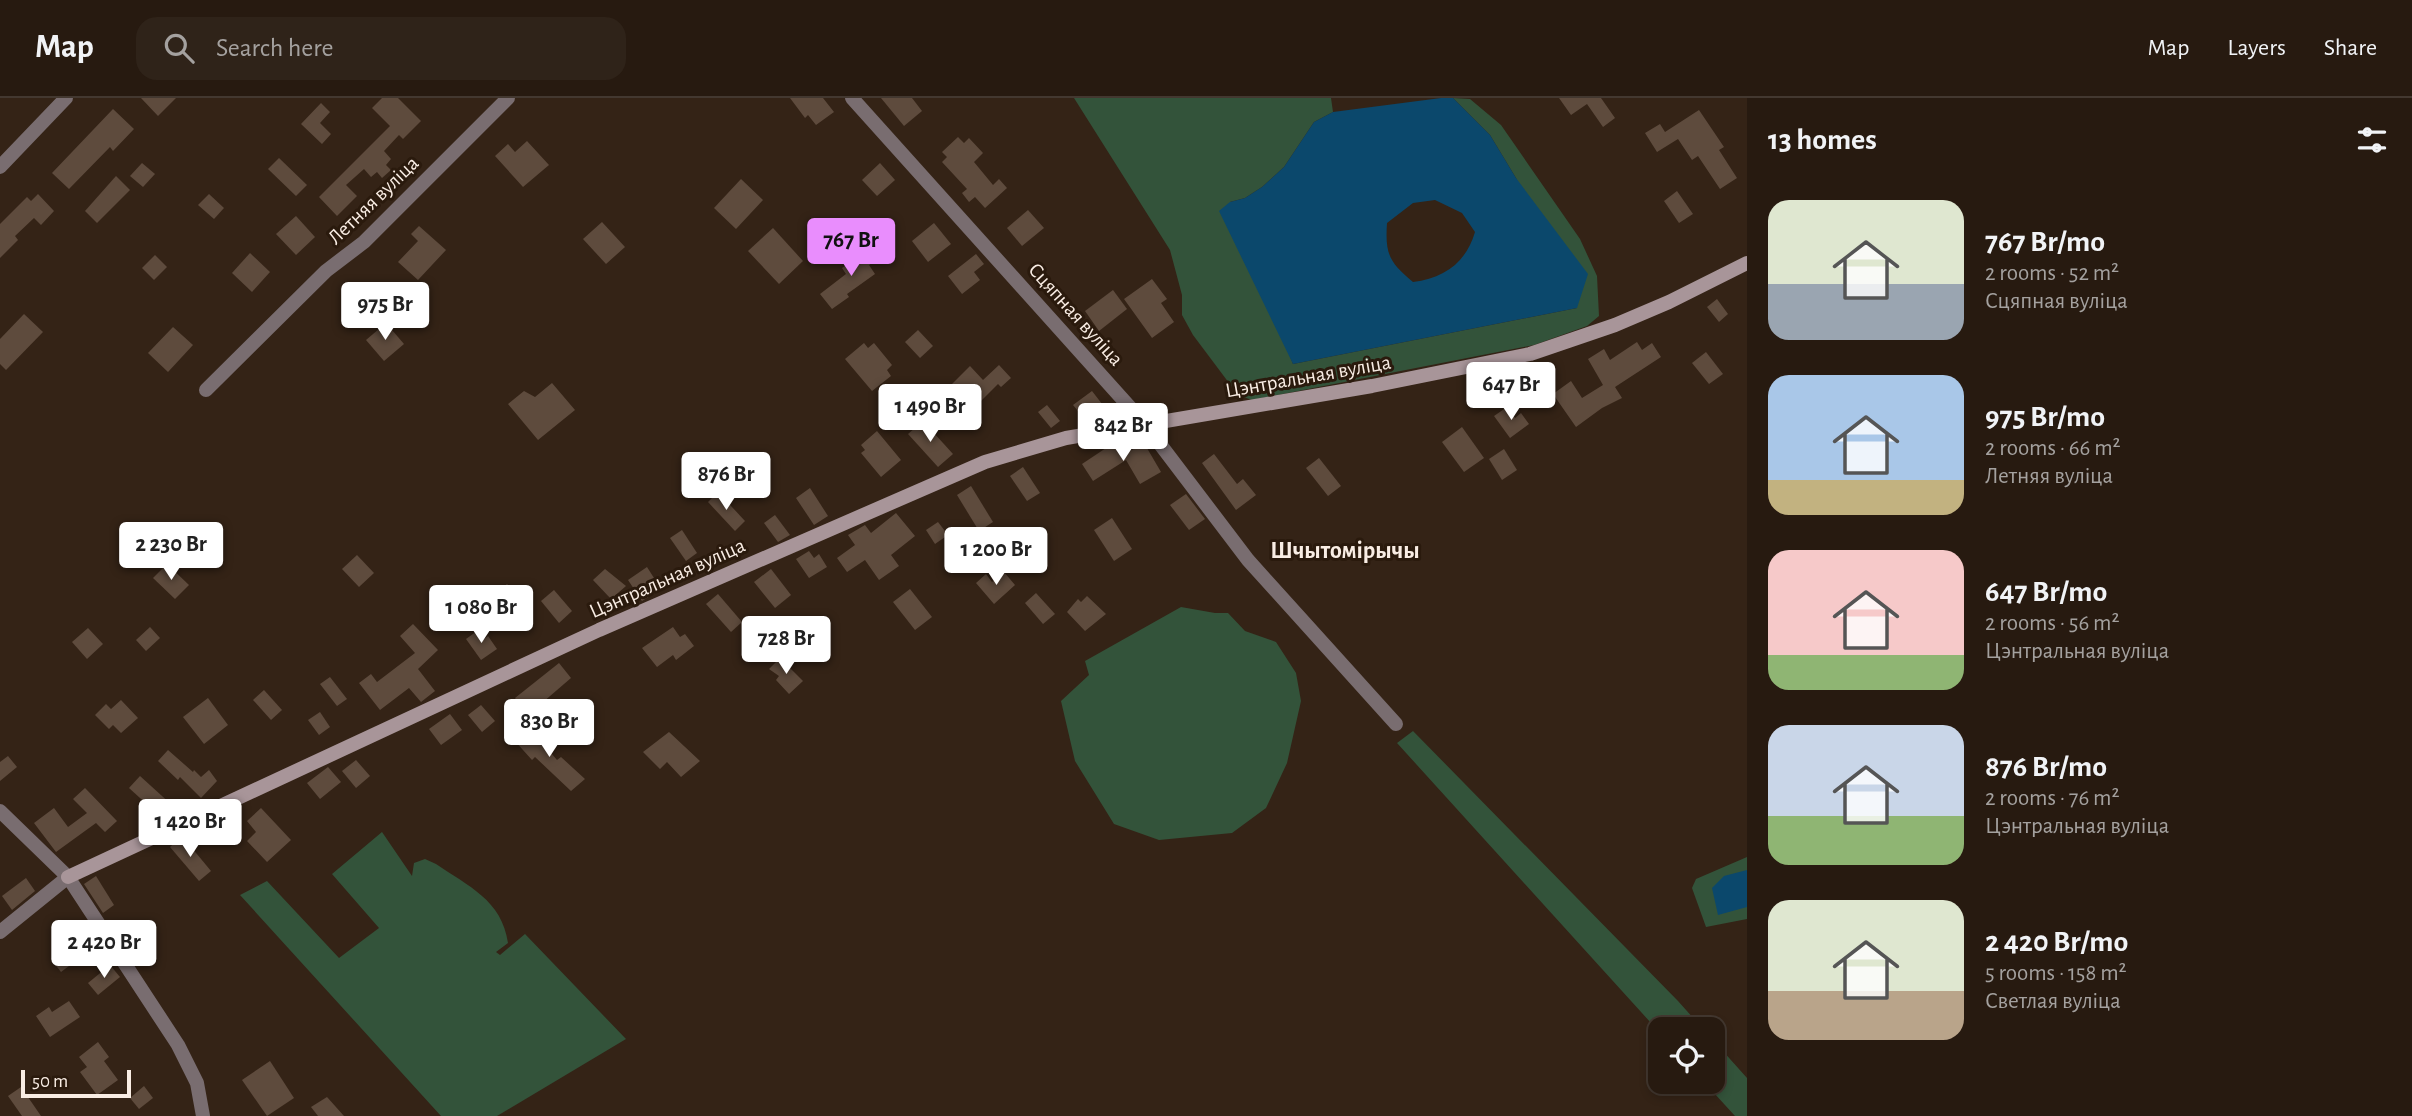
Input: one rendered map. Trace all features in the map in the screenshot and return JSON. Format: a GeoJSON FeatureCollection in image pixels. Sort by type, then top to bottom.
{"type":"FeatureCollection","features":[{"type":"Feature","properties":{"kind":"street"},"geometry":{"type":"LineString","coordinates":[[0,167],[66,98]]}},
{"type":"Feature","properties":{"kind":"street","name":"Летняя вуліца"},"geometry":{"type":"LineString","coordinates":[[206,390],[326,271],[364,242],[508,98]]}},
{"type":"Feature","properties":{"kind":"street","name":"Сцяпная вуліца"},"geometry":{"type":"LineString","coordinates":[[852,98],[1144,423],[1248,560],[1396,724]]}},
{"type":"Feature","properties":{"kind":"street","name":"Цэнтральная вуліца"},"geometry":{"type":"LineString","coordinates":[[68,877],[587,636],[985,462],[1066,438],[1144,423],[1251,409],[1530,354],[1615,325],[1670,302],[1747,262]]}},
{"type":"Feature","properties":{"kind":"street"},"geometry":{"type":"LineString","coordinates":[[0,811],[68,877],[178,1045],[197,1083],[203,1116]]}},
{"type":"Feature","properties":{"kind":"street"},"geometry":{"type":"LineString","coordinates":[[0,932],[68,877]]}},
{"type":"Feature","properties":{"kind":"green space"},"geometry":{"type":"Polygon","coordinates":[[[1074,98],[1331,98],[1333,112],[1314,122],[1284,167],[1262,187],[1245,198],[1230,202],[1293,364],[1577,308],[1516,178],[1490,135],[1453,98],[1470,99],[1501,125],[1580,239],[1597,276],[1599,316],[1587,326],[1534,345],[1252,400],[1238,395],[1193,335],[1182,315],[1182,295],[1170,250],[1074,98]]]}},
{"type":"Feature","properties":{"kind":"green space"},"geometry":{"type":"Polygon","coordinates":[[[1181,607],[1228,613],[1245,631],[1276,642],[1296,673],[1301,701],[1287,763],[1266,808],[1232,833],[1159,840],[1114,824],[1075,761],[1061,701],[1089,675],[1085,661],[1181,607]]]}},
{"type":"Feature","properties":{"kind":"green space"},"geometry":{"type":"Polygon","coordinates":[[[1413,731],[1692,1017],[1648,1017],[1648,1020],[1397,743],[1413,731]]]}},
{"type":"Feature","properties":{"kind":"green space"},"geometry":{"type":"Polygon","coordinates":[[[382,832],[412,876],[414,863],[425,859],[471,887],[491,905],[499,916],[508,943],[496,952],[500,955],[525,934],[626,1039],[497,1116],[441,1116],[240,895],[267,881],[339,958],[379,928],[332,874],[382,832]]]}},
{"type":"Feature","properties":{"kind":"green space"},"geometry":{"type":"Polygon","coordinates":[[[1747,857],[1747,919],[1706,927],[1692,888],[1696,879],[1747,857]]]}},
{"type":"Feature","properties":{"kind":"green space"},"geometry":{"type":"Polygon","coordinates":[[[1725,1053],[1747,1078],[1747,1116],[1735,1116],[1715,1094],[1725,1094],[1725,1053]]]}},
{"type":"Feature","properties":{"kind":"water"},"geometry":{"type":"Polygon","coordinates":[[[1453,98],[1490,135],[1516,178],[1588,274],[1577,308],[1293,364],[1219,211],[1230,202],[1245,198],[1262,187],[1284,167],[1314,122],[1333,112],[1453,98]],[[1435,200],[1413,203],[1387,223],[1390,257],[1413,282],[1444,273],[1466,252],[1475,232],[1462,213],[1435,200]]]}},
{"type":"Feature","properties":{"kind":"water"},"geometry":{"type":"Polygon","coordinates":[[[1747,870],[1747,907],[1718,915],[1712,888],[1724,876],[1747,870]]]}},
{"type":"Feature","properties":{"kind":"building"},"geometry":{"type":"Polygon","coordinates":[[[141,98],[176,98],[158,116],[141,98]]]}},
{"type":"Feature","properties":{"kind":"building"},"geometry":{"type":"Polygon","coordinates":[[[382,98],[398,98],[421,121],[403,139],[399,135],[384,151],[391,159],[386,165],[391,170],[382,178],[377,172],[371,177],[364,169],[346,185],[357,196],[337,216],[319,197],[390,126],[372,108],[382,98]]]}},
{"type":"Feature","properties":{"kind":"building"},"geometry":{"type":"Polygon","coordinates":[[[790,98],[823,98],[834,112],[816,125],[808,115],[805,118],[790,98]]]}},
{"type":"Feature","properties":{"kind":"building"},"geometry":{"type":"Polygon","coordinates":[[[881,98],[912,98],[922,111],[904,126],[881,98]]]}},
{"type":"Feature","properties":{"kind":"building"},"geometry":{"type":"Polygon","coordinates":[[[1559,98],[1601,98],[1615,118],[1603,127],[1587,104],[1571,115],[1559,98]]]}},
{"type":"Feature","properties":{"kind":"building"},"geometry":{"type":"Polygon","coordinates":[[[321,103],[330,112],[320,123],[331,134],[322,144],[301,124],[321,103]]]}},
{"type":"Feature","properties":{"kind":"building"},"geometry":{"type":"Polygon","coordinates":[[[113,109],[134,129],[113,151],[110,147],[69,189],[52,173],[113,109]]]}},
{"type":"Feature","properties":{"kind":"building"},"geometry":{"type":"Polygon","coordinates":[[[1699,110],[1724,147],[1719,150],[1737,178],[1720,189],[1698,156],[1692,160],[1678,139],[1657,152],[1645,133],[1660,124],[1665,132],[1699,110]]]}},
{"type":"Feature","properties":{"kind":"building"},"geometry":{"type":"Polygon","coordinates":[[[958,137],[964,143],[969,138],[983,153],[974,162],[993,185],[999,179],[1007,188],[985,208],[975,197],[969,202],[962,193],[967,189],[942,162],[947,157],[942,152],[958,137]]]}},
{"type":"Feature","properties":{"kind":"building"},"geometry":{"type":"Polygon","coordinates":[[[527,141],[549,165],[523,187],[495,156],[508,144],[515,152],[527,141]]]}},
{"type":"Feature","properties":{"kind":"building"},"geometry":{"type":"Polygon","coordinates":[[[279,158],[307,185],[296,196],[268,169],[279,158]]]}},
{"type":"Feature","properties":{"kind":"building"},"geometry":{"type":"Polygon","coordinates":[[[142,163],[155,174],[143,187],[130,176],[142,163]]]}},
{"type":"Feature","properties":{"kind":"building"},"geometry":{"type":"Polygon","coordinates":[[[880,163],[895,180],[877,196],[862,180],[880,163]]]}},
{"type":"Feature","properties":{"kind":"building"},"geometry":{"type":"Polygon","coordinates":[[[116,176],[130,190],[97,223],[85,211],[116,176]]]}},
{"type":"Feature","properties":{"kind":"building"},"geometry":{"type":"Polygon","coordinates":[[[741,179],[763,200],[736,229],[714,208],[741,179]]]}},
{"type":"Feature","properties":{"kind":"building"},"geometry":{"type":"Polygon","coordinates":[[[1677,191],[1693,214],[1679,223],[1664,201],[1677,191]]]}},
{"type":"Feature","properties":{"kind":"building"},"geometry":{"type":"Polygon","coordinates":[[[38,194],[54,211],[41,225],[34,218],[15,236],[18,240],[0,258],[0,224],[27,197],[31,201],[38,194]]]}},
{"type":"Feature","properties":{"kind":"building"},"geometry":{"type":"Polygon","coordinates":[[[209,194],[224,208],[214,219],[198,205],[209,194]]]}},
{"type":"Feature","properties":{"kind":"building"},"geometry":{"type":"Polygon","coordinates":[[[1028,210],[1044,228],[1022,246],[1007,228],[1028,210]]]}},
{"type":"Feature","properties":{"kind":"building"},"geometry":{"type":"Polygon","coordinates":[[[296,216],[315,237],[296,255],[276,234],[296,216]]]}},
{"type":"Feature","properties":{"kind":"building"},"geometry":{"type":"Polygon","coordinates":[[[602,222],[625,247],[606,264],[583,239],[602,222]]]}},
{"type":"Feature","properties":{"kind":"building"},"geometry":{"type":"Polygon","coordinates":[[[934,223],[951,244],[928,262],[912,241],[934,223]]]}},
{"type":"Feature","properties":{"kind":"building"},"geometry":{"type":"Polygon","coordinates":[[[419,226],[446,250],[418,280],[398,262],[418,241],[411,234],[419,226]]]}},
{"type":"Feature","properties":{"kind":"building"},"geometry":{"type":"Polygon","coordinates":[[[773,228],[803,261],[779,284],[748,251],[773,228]]]}},
{"type":"Feature","properties":{"kind":"building"},"geometry":{"type":"Polygon","coordinates":[[[871,247],[879,258],[869,265],[875,274],[847,294],[849,297],[832,309],[820,294],[846,274],[842,268],[871,247]]]}},
{"type":"Feature","properties":{"kind":"building"},"geometry":{"type":"Polygon","coordinates":[[[250,253],[270,272],[252,292],[232,273],[250,253]]]}},
{"type":"Feature","properties":{"kind":"building"},"geometry":{"type":"Polygon","coordinates":[[[976,254],[984,264],[974,272],[980,280],[962,294],[948,276],[976,254]]]}},
{"type":"Feature","properties":{"kind":"building"},"geometry":{"type":"Polygon","coordinates":[[[155,255],[167,267],[154,280],[142,268],[155,255]]]}},
{"type":"Feature","properties":{"kind":"building"},"geometry":{"type":"Polygon","coordinates":[[[1152,279],[1167,299],[1161,303],[1174,322],[1152,338],[1124,299],[1152,279]]]}},
{"type":"Feature","properties":{"kind":"building"},"geometry":{"type":"Polygon","coordinates":[[[1113,290],[1127,309],[1099,331],[1085,311],[1113,290]]]}},
{"type":"Feature","properties":{"kind":"building"},"geometry":{"type":"Polygon","coordinates":[[[1717,299],[1728,314],[1719,322],[1707,307],[1717,299]]]}},
{"type":"Feature","properties":{"kind":"building"},"geometry":{"type":"Polygon","coordinates":[[[24,314],[43,332],[6,370],[0,364],[0,339],[24,314]]]}},
{"type":"Feature","properties":{"kind":"building"},"geometry":{"type":"Polygon","coordinates":[[[386,323],[404,344],[384,361],[366,340],[386,323]]]}},
{"type":"Feature","properties":{"kind":"building"},"geometry":{"type":"Polygon","coordinates":[[[173,327],[193,345],[168,372],[148,353],[173,327]]]}},
{"type":"Feature","properties":{"kind":"building"},"geometry":{"type":"Polygon","coordinates":[[[918,330],[933,346],[920,358],[905,342],[918,330]]]}},
{"type":"Feature","properties":{"kind":"building"},"geometry":{"type":"Polygon","coordinates":[[[1637,342],[1642,350],[1652,343],[1661,357],[1615,387],[1622,398],[1602,408],[1576,427],[1553,394],[1571,381],[1582,398],[1603,385],[1588,359],[1604,349],[1610,360],[1637,342]]]}},
{"type":"Feature","properties":{"kind":"building"},"geometry":{"type":"Polygon","coordinates":[[[864,343],[868,348],[874,343],[892,365],[887,370],[891,376],[872,391],[845,359],[864,343]]]}},
{"type":"Feature","properties":{"kind":"building"},"geometry":{"type":"Polygon","coordinates":[[[1706,352],[1723,374],[1709,384],[1692,363],[1706,352]]]}},
{"type":"Feature","properties":{"kind":"building"},"geometry":{"type":"Polygon","coordinates":[[[999,365],[1011,378],[1001,387],[998,384],[972,410],[949,387],[970,366],[983,380],[999,365]]]}},
{"type":"Feature","properties":{"kind":"building"},"geometry":{"type":"Polygon","coordinates":[[[552,383],[575,410],[538,440],[508,404],[524,391],[535,397],[552,383]]]}},
{"type":"Feature","properties":{"kind":"building"},"geometry":{"type":"Polygon","coordinates":[[[1092,391],[1106,409],[1093,418],[1089,413],[1083,417],[1073,405],[1092,391]]]}},
{"type":"Feature","properties":{"kind":"building"},"geometry":{"type":"Polygon","coordinates":[[[1047,405],[1060,421],[1051,428],[1038,412],[1047,405]]]}},
{"type":"Feature","properties":{"kind":"building"},"geometry":{"type":"Polygon","coordinates":[[[1507,407],[1515,418],[1521,413],[1529,424],[1510,438],[1494,416],[1507,407]]]}},
{"type":"Feature","properties":{"kind":"building"},"geometry":{"type":"Polygon","coordinates":[[[923,421],[953,454],[938,467],[908,434],[923,421]]]}},
{"type":"Feature","properties":{"kind":"building"},"geometry":{"type":"Polygon","coordinates":[[[1462,427],[1484,458],[1464,472],[1442,442],[1462,427]]]}},
{"type":"Feature","properties":{"kind":"building"},"geometry":{"type":"Polygon","coordinates":[[[877,431],[901,460],[881,477],[861,453],[865,450],[861,445],[877,431]]]}},
{"type":"Feature","properties":{"kind":"building"},"geometry":{"type":"Polygon","coordinates":[[[1115,442],[1123,455],[1144,443],[1161,472],[1140,484],[1126,460],[1093,481],[1082,464],[1115,442]]]}},
{"type":"Feature","properties":{"kind":"building"},"geometry":{"type":"Polygon","coordinates":[[[1504,449],[1517,470],[1502,480],[1489,459],[1504,449]]]}},
{"type":"Feature","properties":{"kind":"building"},"geometry":{"type":"Polygon","coordinates":[[[1214,454],[1237,484],[1243,479],[1256,495],[1236,510],[1202,463],[1214,454]]]}},
{"type":"Feature","properties":{"kind":"building"},"geometry":{"type":"Polygon","coordinates":[[[1319,458],[1341,486],[1328,496],[1306,468],[1319,458]]]}},
{"type":"Feature","properties":{"kind":"building"},"geometry":{"type":"Polygon","coordinates":[[[1023,467],[1040,493],[1027,501],[1010,476],[1023,467]]]}},
{"type":"Feature","properties":{"kind":"building"},"geometry":{"type":"Polygon","coordinates":[[[971,486],[993,522],[979,531],[957,495],[971,486]]]}},
{"type":"Feature","properties":{"kind":"building"},"geometry":{"type":"Polygon","coordinates":[[[810,488],[828,516],[814,525],[796,498],[810,488]]]}},
{"type":"Feature","properties":{"kind":"building"},"geometry":{"type":"Polygon","coordinates":[[[718,492],[745,521],[735,531],[708,502],[718,492]]]}},
{"type":"Feature","properties":{"kind":"building"},"geometry":{"type":"Polygon","coordinates":[[[1186,494],[1205,519],[1189,530],[1170,505],[1186,494]]]}},
{"type":"Feature","properties":{"kind":"building"},"geometry":{"type":"Polygon","coordinates":[[[896,513],[915,536],[891,555],[899,566],[879,580],[865,560],[847,572],[837,558],[855,545],[848,535],[865,525],[871,533],[896,513]]]}},
{"type":"Feature","properties":{"kind":"building"},"geometry":{"type":"Polygon","coordinates":[[[775,515],[790,535],[778,542],[764,523],[775,515]]]}},
{"type":"Feature","properties":{"kind":"building"},"geometry":{"type":"Polygon","coordinates":[[[1112,518],[1132,549],[1114,561],[1094,530],[1112,518]]]}},
{"type":"Feature","properties":{"kind":"building"},"geometry":{"type":"Polygon","coordinates":[[[938,522],[948,535],[935,544],[926,530],[938,522]]]}},
{"type":"Feature","properties":{"kind":"building"},"geometry":{"type":"Polygon","coordinates":[[[682,530],[697,553],[686,561],[670,538],[682,530]]]}},
{"type":"Feature","properties":{"kind":"building"},"geometry":{"type":"Polygon","coordinates":[[[809,551],[814,558],[819,554],[827,567],[809,578],[796,559],[809,551]]]}},
{"type":"Feature","properties":{"kind":"building"},"geometry":{"type":"Polygon","coordinates":[[[357,555],[374,573],[359,587],[342,569],[357,555]]]}},
{"type":"Feature","properties":{"kind":"building"},"geometry":{"type":"Polygon","coordinates":[[[167,564],[189,585],[175,599],[153,578],[167,564]]]}},
{"type":"Feature","properties":{"kind":"building"},"geometry":{"type":"Polygon","coordinates":[[[647,567],[661,589],[642,601],[628,580],[647,567]]]}},
{"type":"Feature","properties":{"kind":"building"},"geometry":{"type":"Polygon","coordinates":[[[605,569],[626,586],[611,599],[593,580],[605,569]]]}},
{"type":"Feature","properties":{"kind":"building"},"geometry":{"type":"Polygon","coordinates":[[[771,569],[791,595],[775,608],[754,582],[771,569]]]}},
{"type":"Feature","properties":{"kind":"building"},"geometry":{"type":"Polygon","coordinates":[[[1004,572],[1015,585],[994,604],[976,583],[986,574],[992,582],[1004,572]]]}},
{"type":"Feature","properties":{"kind":"building"},"geometry":{"type":"Polygon","coordinates":[[[507,584],[533,611],[521,623],[495,595],[507,584]]]}},
{"type":"Feature","properties":{"kind":"building"},"geometry":{"type":"Polygon","coordinates":[[[910,589],[932,617],[915,630],[893,602],[910,589]]]}},
{"type":"Feature","properties":{"kind":"building"},"geometry":{"type":"Polygon","coordinates":[[[554,590],[572,611],[559,623],[541,601],[554,590]]]}},
{"type":"Feature","properties":{"kind":"building"},"geometry":{"type":"Polygon","coordinates":[[[1036,593],[1055,614],[1043,624],[1025,603],[1036,593]]]}},
{"type":"Feature","properties":{"kind":"building"},"geometry":{"type":"Polygon","coordinates":[[[718,594],[742,622],[731,632],[706,604],[718,594]]]}},
{"type":"Feature","properties":{"kind":"building"},"geometry":{"type":"Polygon","coordinates":[[[1087,596],[1106,614],[1085,631],[1067,612],[1078,599],[1081,602],[1087,596]]]}},
{"type":"Feature","properties":{"kind":"building"},"geometry":{"type":"Polygon","coordinates":[[[413,624],[438,650],[418,669],[435,691],[421,702],[409,688],[380,710],[359,683],[371,674],[377,682],[415,653],[400,636],[413,624]]]}},
{"type":"Feature","properties":{"kind":"building"},"geometry":{"type":"Polygon","coordinates":[[[150,627],[160,638],[146,651],[136,640],[150,627]]]}},
{"type":"Feature","properties":{"kind":"building"},"geometry":{"type":"Polygon","coordinates":[[[673,627],[680,637],[685,634],[694,646],[676,660],[673,655],[657,667],[642,648],[673,627]]]}},
{"type":"Feature","properties":{"kind":"building"},"geometry":{"type":"Polygon","coordinates":[[[88,628],[103,644],[87,659],[72,642],[88,628]]]}},
{"type":"Feature","properties":{"kind":"building"},"geometry":{"type":"Polygon","coordinates":[[[477,631],[483,640],[488,636],[497,649],[481,660],[466,639],[477,631]]]}},
{"type":"Feature","properties":{"kind":"building"},"geometry":{"type":"Polygon","coordinates":[[[780,658],[803,681],[789,694],[776,680],[779,676],[769,669],[780,658]]]}},
{"type":"Feature","properties":{"kind":"building"},"geometry":{"type":"Polygon","coordinates":[[[559,663],[571,678],[528,715],[515,698],[559,663]]]}},
{"type":"Feature","properties":{"kind":"building"},"geometry":{"type":"Polygon","coordinates":[[[330,677],[347,699],[337,706],[320,684],[330,677]]]}},
{"type":"Feature","properties":{"kind":"building"},"geometry":{"type":"Polygon","coordinates":[[[264,690],[282,710],[271,720],[253,700],[264,690]]]}},
{"type":"Feature","properties":{"kind":"building"},"geometry":{"type":"Polygon","coordinates":[[[208,698],[228,725],[204,744],[183,717],[208,698]]]}},
{"type":"Feature","properties":{"kind":"building"},"geometry":{"type":"Polygon","coordinates":[[[121,700],[138,718],[121,733],[113,725],[109,729],[95,715],[106,704],[111,709],[121,700]]]}},
{"type":"Feature","properties":{"kind":"building"},"geometry":{"type":"Polygon","coordinates":[[[481,705],[495,721],[482,732],[468,715],[481,705]]]}},
{"type":"Feature","properties":{"kind":"building"},"geometry":{"type":"Polygon","coordinates":[[[320,712],[330,727],[319,735],[308,720],[320,712]]]}},
{"type":"Feature","properties":{"kind":"building"},"geometry":{"type":"Polygon","coordinates":[[[450,714],[462,730],[441,745],[429,729],[450,714]]]}},
{"type":"Feature","properties":{"kind":"building"},"geometry":{"type":"Polygon","coordinates":[[[529,727],[557,760],[561,757],[585,779],[571,791],[535,757],[532,760],[514,740],[529,727]]]}},
{"type":"Feature","properties":{"kind":"building"},"geometry":{"type":"Polygon","coordinates":[[[669,732],[700,761],[681,777],[667,762],[660,769],[643,752],[669,732]]]}},
{"type":"Feature","properties":{"kind":"building"},"geometry":{"type":"Polygon","coordinates":[[[168,750],[193,772],[194,770],[201,777],[209,770],[217,781],[201,798],[180,777],[178,780],[158,761],[168,750]]]}},
{"type":"Feature","properties":{"kind":"building"},"geometry":{"type":"Polygon","coordinates":[[[8,756],[17,767],[0,781],[0,762],[8,756]]]}},
{"type":"Feature","properties":{"kind":"building"},"geometry":{"type":"Polygon","coordinates":[[[356,760],[370,776],[356,788],[342,771],[356,760]]]}},
{"type":"Feature","properties":{"kind":"building"},"geometry":{"type":"Polygon","coordinates":[[[328,767],[341,782],[320,799],[307,783],[328,767]]]}},
{"type":"Feature","properties":{"kind":"building"},"geometry":{"type":"Polygon","coordinates":[[[140,776],[173,806],[162,818],[129,788],[140,776]]]}},
{"type":"Feature","properties":{"kind":"building"},"geometry":{"type":"Polygon","coordinates":[[[85,788],[117,821],[105,832],[96,823],[56,852],[34,823],[54,808],[68,827],[87,813],[73,799],[85,788]]]}},
{"type":"Feature","properties":{"kind":"building"},"geometry":{"type":"Polygon","coordinates":[[[261,808],[291,840],[267,862],[247,841],[256,832],[247,821],[261,808]]]}},
{"type":"Feature","properties":{"kind":"building"},"geometry":{"type":"Polygon","coordinates":[[[182,836],[211,871],[199,881],[170,847],[182,836]]]}},
{"type":"Feature","properties":{"kind":"building"},"geometry":{"type":"Polygon","coordinates":[[[96,876],[114,905],[103,913],[84,884],[96,876]]]}},
{"type":"Feature","properties":{"kind":"building"},"geometry":{"type":"Polygon","coordinates":[[[26,878],[35,891],[12,910],[2,896],[26,878]]]}},
{"type":"Feature","properties":{"kind":"building"},"geometry":{"type":"Polygon","coordinates":[[[71,944],[81,957],[61,972],[51,959],[71,944]]]}},
{"type":"Feature","properties":{"kind":"building"},"geometry":{"type":"Polygon","coordinates":[[[110,965],[120,977],[98,995],[88,983],[110,965]]]}},
{"type":"Feature","properties":{"kind":"building"},"geometry":{"type":"Polygon","coordinates":[[[69,1001],[80,1017],[50,1037],[36,1016],[49,1007],[52,1012],[69,1001]]]}},
{"type":"Feature","properties":{"kind":"building"},"geometry":{"type":"Polygon","coordinates":[[[98,1042],[109,1057],[104,1061],[118,1080],[97,1095],[80,1072],[87,1067],[79,1057],[98,1042]]]}},
{"type":"Feature","properties":{"kind":"building"},"geometry":{"type":"Polygon","coordinates":[[[270,1061],[294,1098],[267,1116],[242,1080],[270,1061]]]}},
{"type":"Feature","properties":{"kind":"building"},"geometry":{"type":"Polygon","coordinates":[[[144,1086],[153,1098],[139,1109],[130,1098],[144,1086]]]}},
{"type":"Feature","properties":{"kind":"building"},"geometry":{"type":"Polygon","coordinates":[[[21,1087],[41,1116],[22,1116],[8,1096],[21,1087]]]}},
{"type":"Feature","properties":{"kind":"building"},"geometry":{"type":"Polygon","coordinates":[[[327,1097],[344,1116],[318,1116],[311,1107],[327,1097]]]}},
{"type":"Feature","properties":{"kind":"district","name":"Шчытомірычы"},"geometry":{"type":"Point","coordinates":[1345,550]}}]}
